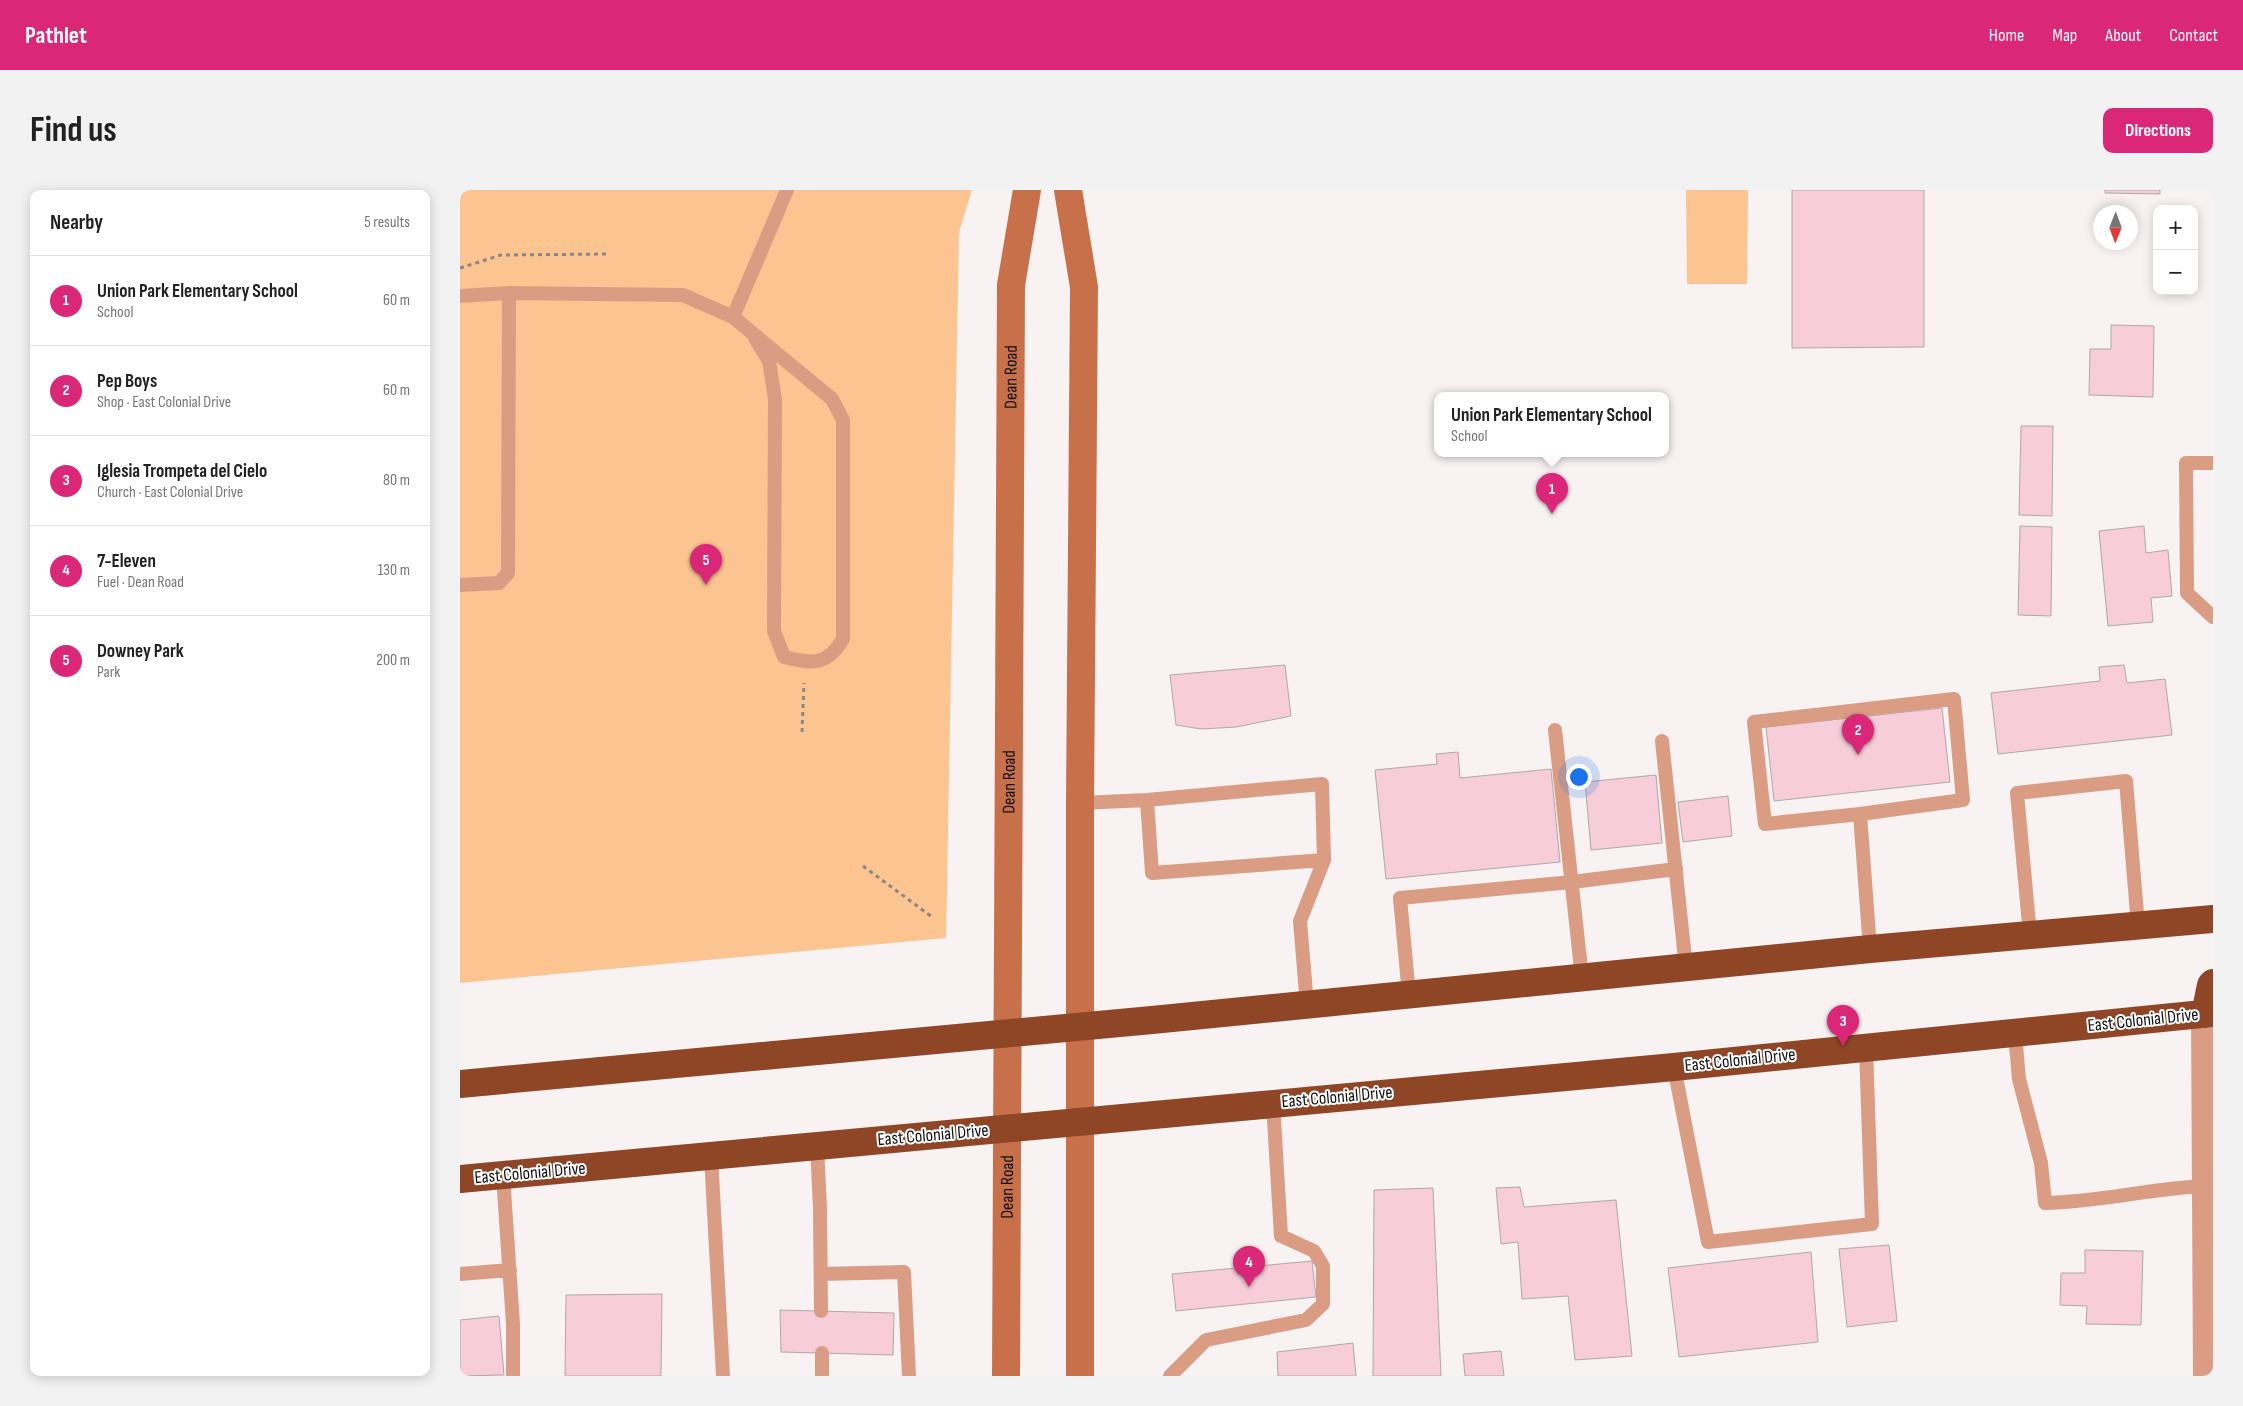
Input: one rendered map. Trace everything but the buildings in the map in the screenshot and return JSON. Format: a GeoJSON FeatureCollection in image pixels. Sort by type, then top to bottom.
{"type":"FeatureCollection","features":[{"type":"Feature","properties":{"kind":"highway"},"geometry":{"type":"LineString","coordinates":[[460,1084],[1307,1005],[1870,949],[2213,919]]}},
{"type":"Feature","properties":{"kind":"highway"},"geometry":{"type":"LineString","coordinates":[[2209,1014],[2211,985],[2213,983]]}},
{"type":"Feature","properties":{"kind":"highway","name":"East Colonial Drive"},"geometry":{"type":"LineString","coordinates":[[460,1179],[1674,1067],[2209,1014]]}},
{"type":"Feature","properties":{"kind":"main road","name":"Dean Road"},"geometry":{"type":"LineString","coordinates":[[1006,1376],[1006,1033],[1011,285],[1027,190]]}},
{"type":"Feature","properties":{"kind":"main road"},"geometry":{"type":"LineString","coordinates":[[1068,190],[1084,287],[1080,803],[1080,1376]]}},
{"type":"Feature","properties":{"kind":"street"},"geometry":{"type":"LineString","coordinates":[[2207,1376],[2206,1186],[2209,1014]]}},
{"type":"Feature","properties":{"kind":"lane"},"geometry":{"type":"LineString","coordinates":[[732,317],[787,190]]}},
{"type":"Feature","properties":{"kind":"lane"},"geometry":{"type":"LineString","coordinates":[[460,585],[499,583],[508,573],[509,293]]}},
{"type":"Feature","properties":{"kind":"lane"},"geometry":{"type":"LineString","coordinates":[[460,296],[509,293],[683,295],[732,317],[755,338],[832,399],[844,420],[843,639],[837,650],[822,661],[804,662],[784,657],[774,631],[775,399],[769,361],[755,338]]}},
{"type":"Feature","properties":{"kind":"lane"},"geometry":{"type":"LineString","coordinates":[[2213,463],[2186,463],[2187,593],[2213,617]]}},
{"type":"Feature","properties":{"kind":"lane"},"geometry":{"type":"LineString","coordinates":[[1954,699],[1962,800],[1860,814],[1765,824],[1754,722],[1954,699]]}},
{"type":"Feature","properties":{"kind":"lane"},"geometry":{"type":"LineString","coordinates":[[1555,730],[1582,978]]}},
{"type":"Feature","properties":{"kind":"lane"},"geometry":{"type":"LineString","coordinates":[[1662,741],[1686,968]]}},
{"type":"Feature","properties":{"kind":"lane"},"geometry":{"type":"LineString","coordinates":[[2030,935],[2017,793],[2126,781],[2138,926]]}},
{"type":"Feature","properties":{"kind":"lane"},"geometry":{"type":"LineString","coordinates":[[1080,803],[1147,800],[1322,784],[1324,860],[1300,921],[1307,1005]]}},
{"type":"Feature","properties":{"kind":"lane"},"geometry":{"type":"LineString","coordinates":[[1147,800],[1152,873],[1324,860]]}},
{"type":"Feature","properties":{"kind":"lane"},"geometry":{"type":"LineString","coordinates":[[1860,814],[1870,949]]}},
{"type":"Feature","properties":{"kind":"lane"},"geometry":{"type":"LineString","coordinates":[[1409,995],[1400,898],[1572,882],[1676,869]]}},
{"type":"Feature","properties":{"kind":"lane"},"geometry":{"type":"LineString","coordinates":[[2015,1034],[2018,1079],[2041,1163],[2046,1203],[2073,1203],[2173,1187],[2206,1186]]}},
{"type":"Feature","properties":{"kind":"lane"},"geometry":{"type":"LineString","coordinates":[[1674,1067],[1708,1242],[1872,1224],[1866,1048]]}},
{"type":"Feature","properties":{"kind":"lane"},"geometry":{"type":"LineString","coordinates":[[1170,1376],[1206,1340],[1306,1320],[1323,1304],[1323,1266],[1314,1251],[1281,1236],[1273,1103]]}},
{"type":"Feature","properties":{"kind":"lane"},"geometry":{"type":"LineString","coordinates":[[817,1146],[821,1311]]}},
{"type":"Feature","properties":{"kind":"lane"},"geometry":{"type":"LineString","coordinates":[[711,1156],[723,1376]]}},
{"type":"Feature","properties":{"kind":"lane"},"geometry":{"type":"LineString","coordinates":[[503,1176],[510,1270],[513,1376]]}},
{"type":"Feature","properties":{"kind":"lane"},"geometry":{"type":"LineString","coordinates":[[460,1274],[510,1270]]}},
{"type":"Feature","properties":{"kind":"lane"},"geometry":{"type":"LineString","coordinates":[[821,1274],[904,1272],[910,1376]]}},
{"type":"Feature","properties":{"kind":"lane"},"geometry":{"type":"LineString","coordinates":[[822,1353],[822,1376]]}},
{"type":"Feature","properties":{"kind":"path"},"geometry":{"type":"LineString","coordinates":[[460,268],[501,255],[610,254]]}},
{"type":"Feature","properties":{"kind":"path"},"geometry":{"type":"LineString","coordinates":[[802,732],[804,662]]}},
{"type":"Feature","properties":{"kind":"path"},"geometry":{"type":"LineString","coordinates":[[864,866],[932,917]]}},
{"type":"Feature","properties":{"kind":"shaded area"},"geometry":{"type":"Polygon","coordinates":[[[460,190],[972,190],[959,232],[946,938],[460,983],[460,190]]]}},
{"type":"Feature","properties":{"kind":"shaded area"},"geometry":{"type":"Polygon","coordinates":[[[1686,190],[1748,190],[1747,284],[1687,284],[1686,190]]]}},
{"type":"Feature","properties":{"kind":"place","name":"Union Park Elementary School"},"geometry":{"type":"Point","coordinates":[1552,514]}},
{"type":"Feature","properties":{"kind":"place","name":"Downey Park"},"geometry":{"type":"Point","coordinates":[706,585]}},
{"type":"Feature","properties":{"kind":"place","name":"Pep Boys"},"geometry":{"type":"Point","coordinates":[1858,755]}},
{"type":"Feature","properties":{"kind":"place","name":"Iglesia Trompeta del Cielo"},"geometry":{"type":"Point","coordinates":[1843,1046]}},
{"type":"Feature","properties":{"kind":"place","name":"7-Eleven"},"geometry":{"type":"Point","coordinates":[1249,1287]}}]}
